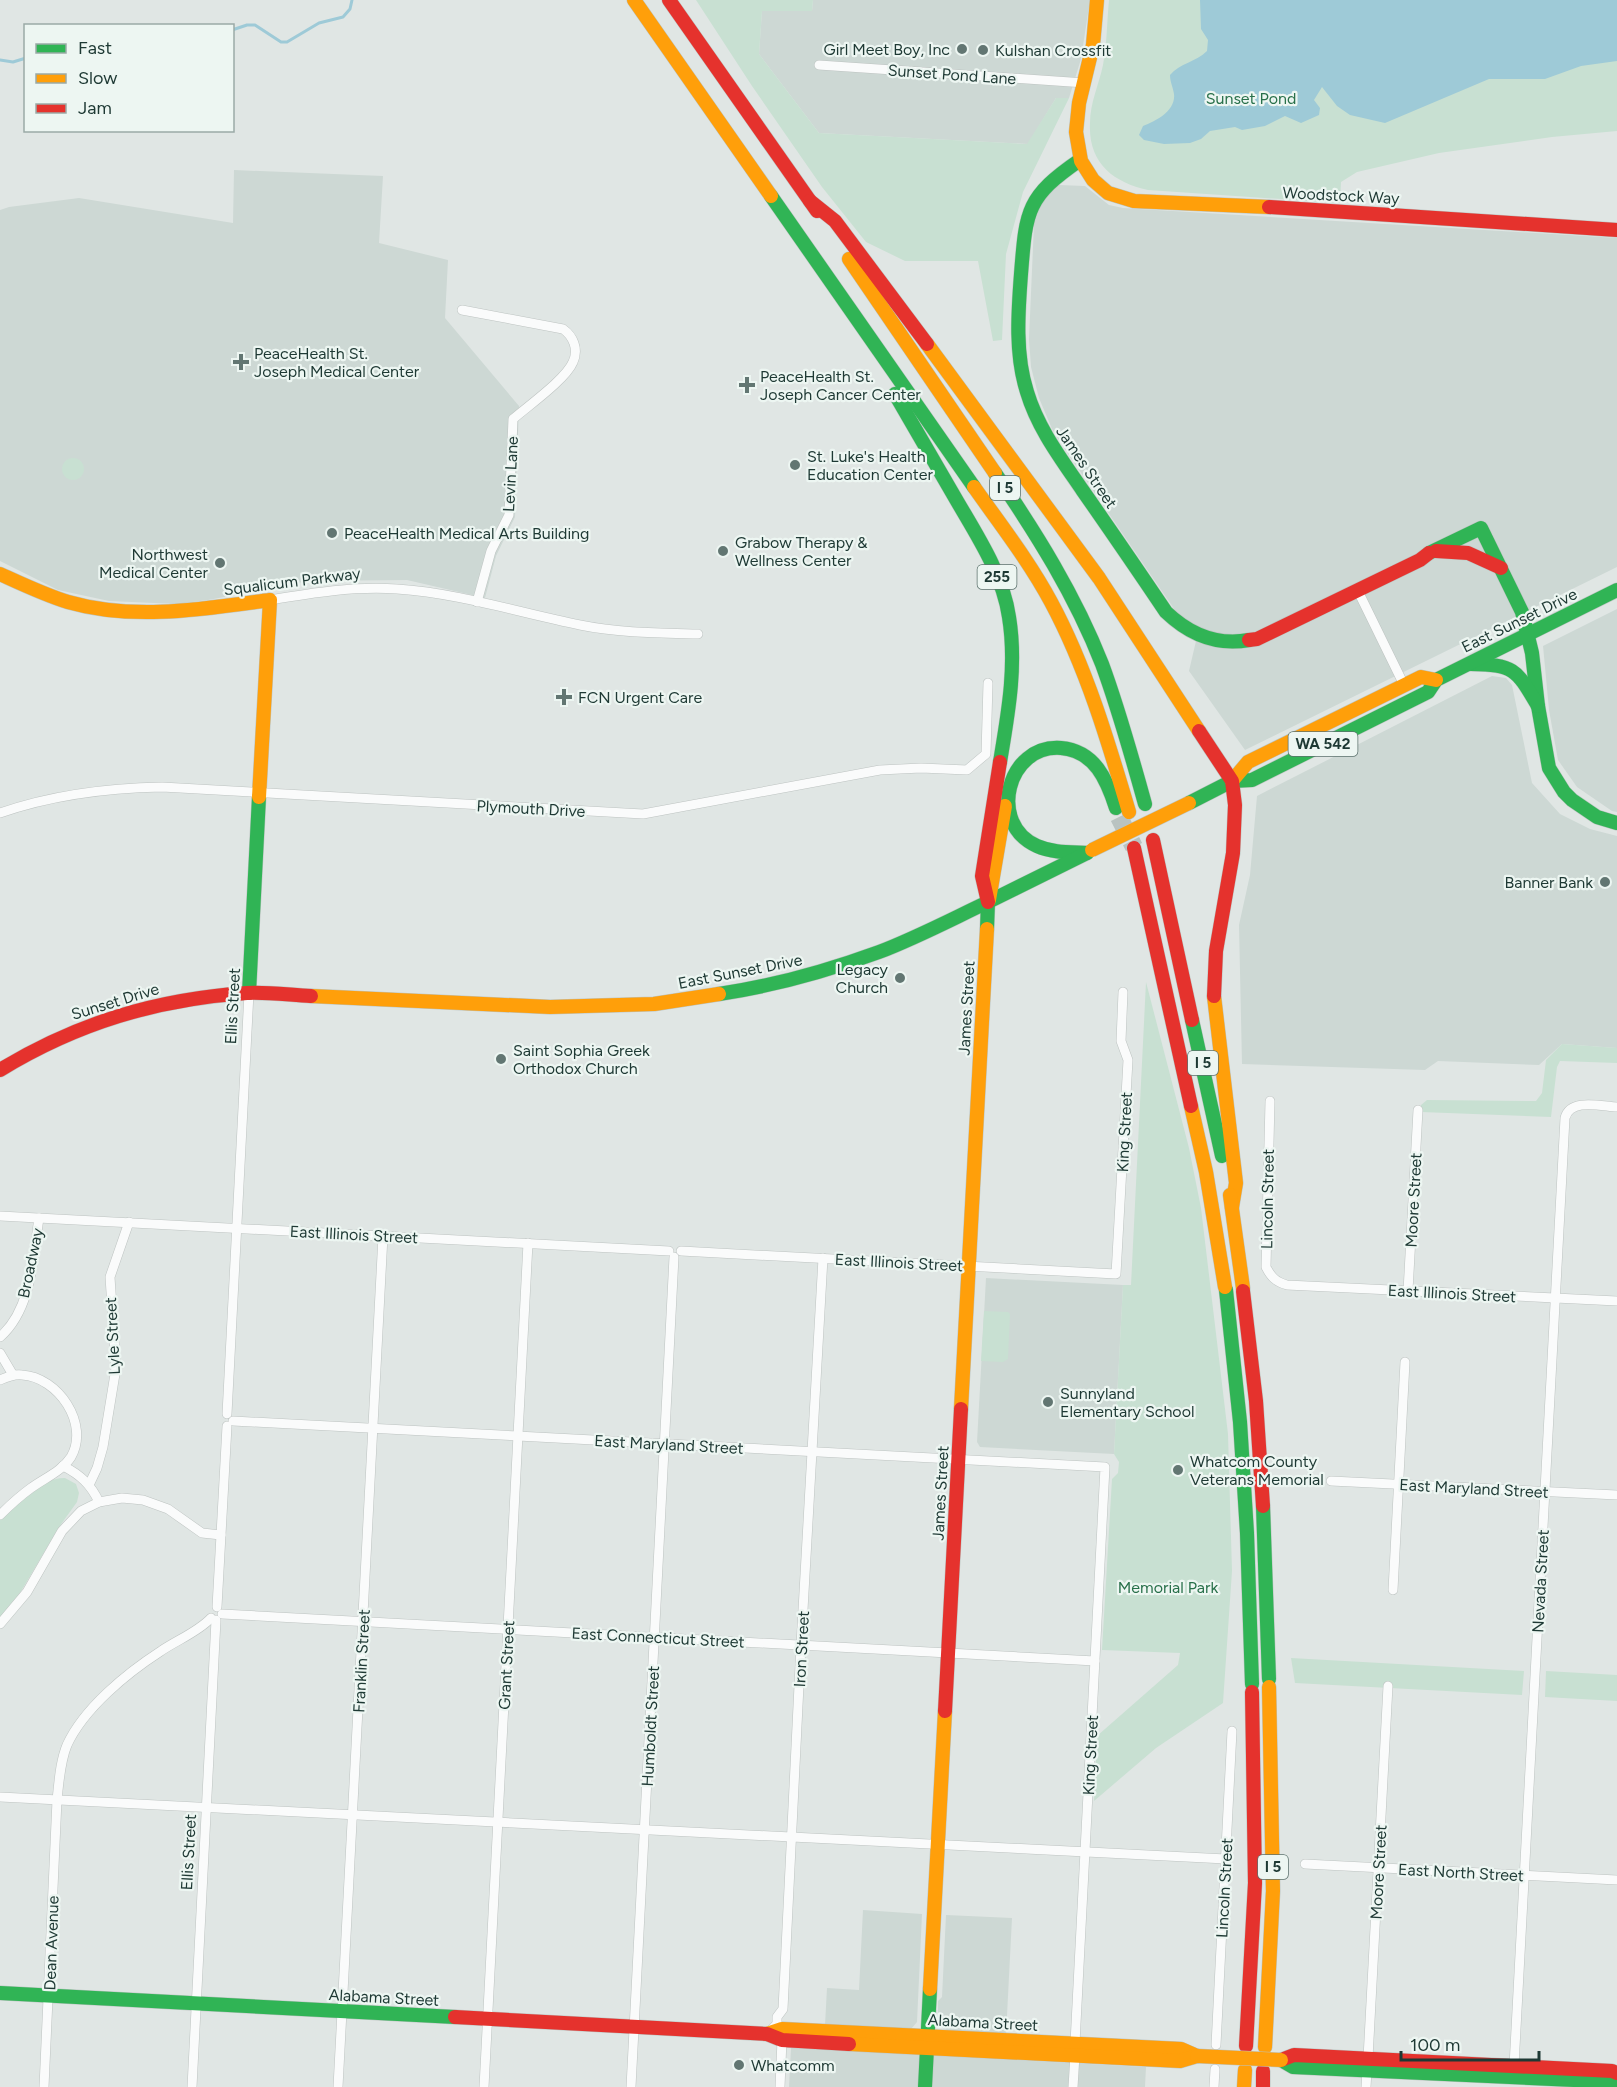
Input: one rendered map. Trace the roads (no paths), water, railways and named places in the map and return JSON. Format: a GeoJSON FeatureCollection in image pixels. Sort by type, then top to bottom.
{"type":"FeatureCollection","features":[{"type":"Feature","properties":{"kind":"main road","name":"I 5"},"geometry":{"type":"LineString","coordinates":[[634,0],[1006,532],[1054,608],[1091,694],[1111,752],[1124,814],[1099,768],[1086,755],[1056,746],[1040,749],[1028,757],[1017,768],[1006,796]]}},
{"type":"Feature","properties":{"kind":"main road","name":"I 5"},"geometry":{"type":"LineString","coordinates":[[669,0],[810,201],[1023,514],[1061,576],[1101,662],[1120,715],[1145,804]]}},
{"type":"Feature","properties":{"kind":"main road"},"geometry":{"type":"LineString","coordinates":[[1080,160],[1076,142],[1076,127],[1094,41],[1097,0]]}},
{"type":"Feature","properties":{"kind":"main road","name":"Woodstock Way"},"geometry":{"type":"LineString","coordinates":[[1080,160],[1098,186],[1114,196],[1134,201],[1342,211],[1617,230]]}},
{"type":"Feature","properties":{"kind":"main road","name":"James Street"},"geometry":{"type":"LineString","coordinates":[[1080,160],[1047,182],[1030,206],[1025,231],[1019,302],[1019,351],[1027,393],[1057,453],[1173,620],[1207,640],[1229,643],[1257,639],[1420,561],[1434,550],[1481,528],[1501,568]]}},
{"type":"Feature","properties":{"kind":"main road"},"geometry":{"type":"LineString","coordinates":[[810,201],[835,221],[994,433],[1099,578],[1232,781],[1236,801],[1236,833],[1219,932],[1214,978],[1216,1020],[1236,1183],[1232,1207]]}},
{"type":"Feature","properties":{"kind":"main road","name":"255"},"geometry":{"type":"LineString","coordinates":[[874,346],[879,366],[985,550],[999,582],[1009,615],[1013,653],[1011,696],[982,876],[988,902]]}},
{"type":"Feature","properties":{"kind":"main road"},"geometry":{"type":"LineString","coordinates":[[1434,550],[1468,553],[1501,568],[1522,612],[1528,634],[1547,760],[1560,786],[1572,800],[1597,817],[1617,822]]}},
{"type":"Feature","properties":{"kind":"main road","name":"Squalicum Parkway"},"geometry":{"type":"LineString","coordinates":[[0,574],[45,595],[115,612],[163,614],[270,600]]}},
{"type":"Feature","properties":{"kind":"main road","name":"East Sunset Drive"},"geometry":{"type":"LineString","coordinates":[[249,993],[550,1007],[654,1004],[764,987],[838,966],[881,951],[988,902],[1232,781],[1252,780],[1263,775],[1428,692],[1436,680],[1617,590]]}},
{"type":"Feature","properties":{"kind":"main road","name":"Ellis Street"},"geometry":{"type":"LineString","coordinates":[[249,993],[270,600]]}},
{"type":"Feature","properties":{"kind":"main road"},"geometry":{"type":"LineString","coordinates":[[1468,664],[1500,665],[1512,669],[1520,676],[1538,706]]}},
{"type":"Feature","properties":{"kind":"main road","name":"East Sunset Drive"},"geometry":{"type":"LineString","coordinates":[[1232,781],[1245,764],[1404,685],[1421,677],[1436,680]]}},
{"type":"Feature","properties":{"kind":"main road"},"geometry":{"type":"LineString","coordinates":[[988,902],[994,878],[1006,796]]}},
{"type":"Feature","properties":{"kind":"main road"},"geometry":{"type":"LineString","coordinates":[[1006,796],[1012,823],[1023,838],[1031,844],[1050,850],[1090,852]]}},
{"type":"Feature","properties":{"kind":"main road","name":"I 5"},"geometry":{"type":"LineString","coordinates":[[1153,840],[1232,1207],[1256,1401],[1262,1487],[1269,1683],[1273,1891],[1265,2047]]}},
{"type":"Feature","properties":{"kind":"main road","name":"I 5"},"geometry":{"type":"LineString","coordinates":[[1134,848],[1206,1173],[1226,1289],[1241,1444],[1247,1533],[1252,1688],[1255,1883],[1246,2046]]}},
{"type":"Feature","properties":{"kind":"main road","name":"James Street"},"geometry":{"type":"LineString","coordinates":[[925,2087],[988,902]]}},
{"type":"Feature","properties":{"kind":"main road","name":"Sunset Drive"},"geometry":{"type":"LineString","coordinates":[[0,1070],[57,1037],[118,1014],[177,1000],[249,993]]}},
{"type":"Feature","properties":{"kind":"main road","name":"Alabama Street"},"geometry":{"type":"LineString","coordinates":[[0,1993],[767,2034],[782,2040],[927,2042],[1075,2049],[1180,2061],[1197,2056],[1281,2060],[1294,2055],[1513,2077],[1617,2082]]}},
{"type":"Feature","properties":{"kind":"main road","name":"Alabama Street"},"geometry":{"type":"LineString","coordinates":[[767,2034],[782,2029],[927,2042]]}},
{"type":"Feature","properties":{"kind":"main road","name":"Alabama Street"},"geometry":{"type":"LineString","coordinates":[[1075,2049],[1103,2051],[1114,2045],[1181,2049],[1197,2056]]}},
{"type":"Feature","properties":{"kind":"main road"},"geometry":{"type":"LineString","coordinates":[[1244,2087],[1245,2070]]}},
{"type":"Feature","properties":{"kind":"main road"},"geometry":{"type":"LineString","coordinates":[[1263,2071],[1263,2087]]}},
{"type":"Feature","properties":{"kind":"main road","name":"Alabama Street"},"geometry":{"type":"LineString","coordinates":[[1513,2077],[1612,2071],[1617,2073]]}},
{"type":"Feature","properties":{"kind":"street","name":"Sunset Pond Lane"},"geometry":{"type":"LineString","coordinates":[[819,66],[1085,83]]}},
{"type":"Feature","properties":{"kind":"street","name":"Levin Lane"},"geometry":{"type":"LineString","coordinates":[[462,310],[563,329],[570,334],[575,346],[574,362],[553,386],[513,419],[509,515],[491,552],[477,602]]}},
{"type":"Feature","properties":{"kind":"street","name":"Squalicum Parkway"},"geometry":{"type":"LineString","coordinates":[[270,600],[333,590],[381,588],[414,590],[583,626],[633,632],[698,634]]}},
{"type":"Feature","properties":{"kind":"street"},"geometry":{"type":"LineString","coordinates":[[1358,591],[1404,685]]}},
{"type":"Feature","properties":{"kind":"street","name":"Plymouth Drive"},"geometry":{"type":"LineString","coordinates":[[0,813],[73,795],[130,788],[162,787],[644,814],[880,770],[921,768],[967,770],[986,754],[988,683]]}},
{"type":"Feature","properties":{"kind":"street","name":"King Street"},"geometry":{"type":"LineString","coordinates":[[1116,1274],[1128,1060],[1121,1041],[1123,992]]}},
{"type":"Feature","properties":{"kind":"street","name":"Ellis Street"},"geometry":{"type":"LineString","coordinates":[[192,2087],[216,1615],[229,1420],[249,993]]}},
{"type":"Feature","properties":{"kind":"street","name":"Lincoln Street"},"geometry":{"type":"LineString","coordinates":[[1270,1101],[1266,1267],[1271,1276],[1287,1285]]}},
{"type":"Feature","properties":{"kind":"street","name":"Nevada Street"},"geometry":{"type":"LineString","coordinates":[[1513,2077],[1565,1118],[1571,1107],[1580,1105],[1617,1107]]}},
{"type":"Feature","properties":{"kind":"street","name":"Moore Street"},"geometry":{"type":"LineString","coordinates":[[1408,1291],[1418,1110]]}},
{"type":"Feature","properties":{"kind":"street","name":"East Illinois Street"},"geometry":{"type":"LineString","coordinates":[[0,1216],[528,1243],[675,1253],[823,1258],[1116,1274]]}},
{"type":"Feature","properties":{"kind":"street","name":"Broadway"},"geometry":{"type":"LineString","coordinates":[[0,1337],[13,1322],[20,1308],[31,1267],[39,1218]]}},
{"type":"Feature","properties":{"kind":"street","name":"Lyle Street"},"geometry":{"type":"LineString","coordinates":[[90,1485],[104,1447],[116,1368],[110,1277],[129,1222]]}},
{"type":"Feature","properties":{"kind":"street","name":"Franklin Street"},"geometry":{"type":"LineString","coordinates":[[338,2087],[383,1236]]}},
{"type":"Feature","properties":{"kind":"street","name":"Grant Street"},"geometry":{"type":"LineString","coordinates":[[484,2087],[528,1243]]}},
{"type":"Feature","properties":{"kind":"street","name":"Humboldt Street"},"geometry":{"type":"LineString","coordinates":[[631,2087],[675,1253]]}},
{"type":"Feature","properties":{"kind":"street","name":"Iron Street"},"geometry":{"type":"LineString","coordinates":[[767,2034],[777,2024],[777,2017],[783,2009],[790,1837],[823,1258]]}},
{"type":"Feature","properties":{"kind":"street","name":"East Illinois Street"},"geometry":{"type":"LineString","coordinates":[[1287,1285],[1617,1302]]}},
{"type":"Feature","properties":{"kind":"street"},"geometry":{"type":"LineString","coordinates":[[0,1353],[13,1375]]}},
{"type":"Feature","properties":{"kind":"street"},"geometry":{"type":"LineString","coordinates":[[1393,1590],[1406,1362]]}},
{"type":"Feature","properties":{"kind":"street"},"geometry":{"type":"LineString","coordinates":[[0,1380],[13,1375],[28,1375],[45,1383],[61,1397],[72,1414],[76,1430],[76,1443],[72,1455],[63,1466],[0,1515]]}},
{"type":"Feature","properties":{"kind":"street","name":"East Maryland Street"},"geometry":{"type":"LineString","coordinates":[[229,1420],[1105,1467]]}},
{"type":"Feature","properties":{"kind":"street"},"geometry":{"type":"LineString","coordinates":[[63,1466],[78,1474],[90,1485],[99,1502]]}},
{"type":"Feature","properties":{"kind":"street","name":"King Street"},"geometry":{"type":"LineString","coordinates":[[1073,2087],[1105,1467]]}},
{"type":"Feature","properties":{"kind":"street","name":"East Maryland Street"},"geometry":{"type":"LineString","coordinates":[[1331,1480],[1617,1495]]}},
{"type":"Feature","properties":{"kind":"street"},"geometry":{"type":"LineString","coordinates":[[0,1624],[27,1592],[62,1531],[81,1511],[99,1502],[122,1498],[143,1500],[168,1509],[202,1533],[221,1534]]}},
{"type":"Feature","properties":{"kind":"street","name":"East Connecticut Street"},"geometry":{"type":"LineString","coordinates":[[216,1615],[1095,1660]]}},
{"type":"Feature","properties":{"kind":"street","name":"Dean Avenue"},"geometry":{"type":"LineString","coordinates":[[44,2087],[57,1800],[61,1766],[66,1748],[80,1724],[94,1707],[125,1677],[216,1615]]}},
{"type":"Feature","properties":{"kind":"street","name":"Moore Street"},"geometry":{"type":"LineString","coordinates":[[1366,2087],[1388,1686]]}},
{"type":"Feature","properties":{"kind":"street","name":"Lincoln Street"},"geometry":{"type":"LineString","coordinates":[[1216,2045],[1232,1731]]}},
{"type":"Feature","properties":{"kind":"street"},"geometry":{"type":"LineString","coordinates":[[0,1797],[1226,1859]]}},
{"type":"Feature","properties":{"kind":"street","name":"East North Street"},"geometry":{"type":"LineString","coordinates":[[1305,1864],[1617,1880]]}},
{"type":"Feature","properties":{"kind":"street"},"geometry":{"type":"LineString","coordinates":[[780,2087],[782,2040]]}},
{"type":"Feature","properties":{"kind":"street"},"geometry":{"type":"LineString","coordinates":[[1214,2087],[1215,2068]]}},
{"type":"Feature","properties":{"kind":"water","name":"Sunset Pond"},"geometry":{"type":"Polygon","coordinates":[[[1200,0],[1617,0],[1617,61],[1581,66],[1545,79],[1489,79],[1385,123],[1350,115],[1337,106],[1322,87],[1314,100],[1320,108],[1319,115],[1301,123],[1285,116],[1265,126],[1242,130],[1235,127],[1210,131],[1201,139],[1190,143],[1164,144],[1144,140],[1139,135],[1143,126],[1159,118],[1174,100],[1170,75],[1207,51],[1208,40],[1201,29],[1200,0]]]}},
{"type":"Feature","properties":{"kind":"waterway"},"geometry":{"type":"LineString","coordinates":[[234,29],[255,25],[281,42],[287,42],[319,23],[343,17],[350,9],[352,0]]}},
{"type":"Feature","properties":{"kind":"waterway"},"geometry":{"type":"LineString","coordinates":[[0,60],[13,62],[24,59]]}},
{"type":"Feature","properties":{"kind":"tunnel"},"geometry":{"type":"LineString","coordinates":[[1119,817],[1134,847]]}},
{"type":"Feature","properties":{"kind":"place","name":"Girl Meet Boy, Inc"},"geometry":{"type":"Point","coordinates":[962,49]}},
{"type":"Feature","properties":{"kind":"place","name":"Kulshan Crossfit"},"geometry":{"type":"Point","coordinates":[983,50]}},
{"type":"Feature","properties":{"kind":"place","name":"PeaceHealth St. Joseph Medical Center"},"geometry":{"type":"Point","coordinates":[241,362]}},
{"type":"Feature","properties":{"kind":"place","name":"PeaceHealth St. Joseph Cancer Center"},"geometry":{"type":"Point","coordinates":[747,385]}},
{"type":"Feature","properties":{"kind":"place","name":"St. Luke's Health Education Center"},"geometry":{"type":"Point","coordinates":[795,465]}},
{"type":"Feature","properties":{"kind":"place","name":"PeaceHealth Medical Arts Building"},"geometry":{"type":"Point","coordinates":[332,533]}},
{"type":"Feature","properties":{"kind":"place","name":"Grabow Therapy & Wellness Center"},"geometry":{"type":"Point","coordinates":[723,551]}},
{"type":"Feature","properties":{"kind":"place","name":"Northwest Medical Center"},"geometry":{"type":"Point","coordinates":[220,563]}},
{"type":"Feature","properties":{"kind":"place","name":"FCN Urgent Care"},"geometry":{"type":"Point","coordinates":[564,697]}},
{"type":"Feature","properties":{"kind":"place","name":"Banner Bank"},"geometry":{"type":"Point","coordinates":[1605,882]}},
{"type":"Feature","properties":{"kind":"place","name":"Legacy Church"},"geometry":{"type":"Point","coordinates":[900,978]}},
{"type":"Feature","properties":{"kind":"place","name":"Saint Sophia Greek Orthodox Church"},"geometry":{"type":"Point","coordinates":[501,1059]}},
{"type":"Feature","properties":{"kind":"place","name":"Sunnyland Elementary School"},"geometry":{"type":"Point","coordinates":[1048,1402]}},
{"type":"Feature","properties":{"kind":"place","name":"Whatcom County Veterans Memorial"},"geometry":{"type":"Point","coordinates":[1178,1470]}},
{"type":"Feature","properties":{"kind":"place","name":"Whatcomm"},"geometry":{"type":"Point","coordinates":[739,2065]}},
{"type":"Feature","properties":{"kind":"park label","name":"Memorial Park"},"geometry":{"type":"Point","coordinates":[1168,1587]}}]}
